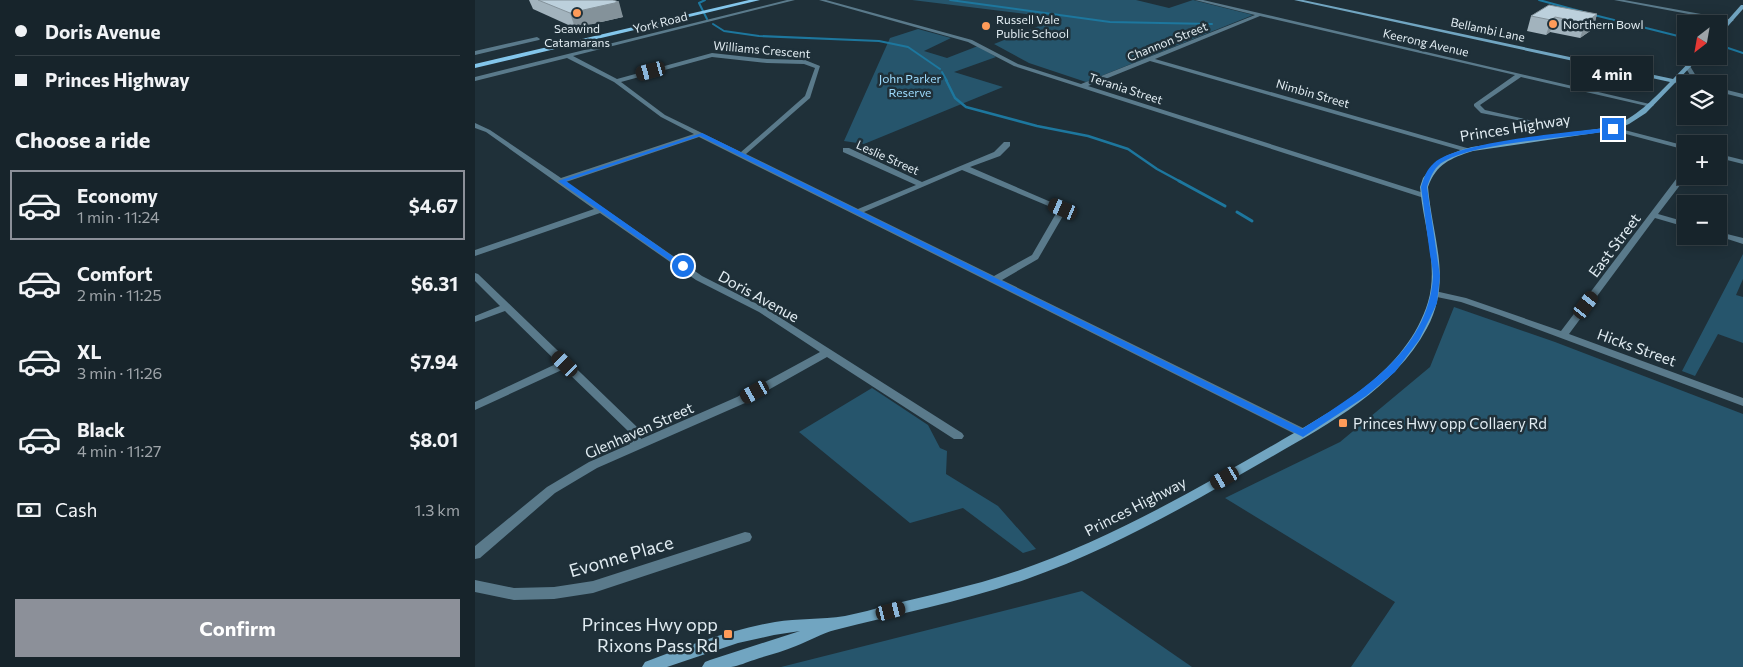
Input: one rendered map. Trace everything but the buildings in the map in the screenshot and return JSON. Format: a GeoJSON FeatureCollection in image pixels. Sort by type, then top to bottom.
{"type":"FeatureCollection","features":[{"type":"Feature","properties":{"kind":"main road"},"geometry":{"type":"LineString","coordinates":[[712,9],[743,0]]}},
{"type":"Feature","properties":{"kind":"main road"},"geometry":{"type":"LineString","coordinates":[[475,62],[757,0]]}},
{"type":"Feature","properties":{"kind":"main road","name":"Bellambi Lane"},"geometry":{"type":"LineString","coordinates":[[1296,0],[1675,81]]}},
{"type":"Feature","properties":{"kind":"main road"},"geometry":{"type":"LineString","coordinates":[[1727,24],[1743,6]]}},
{"type":"Feature","properties":{"kind":"main road"},"geometry":{"type":"LineString","coordinates":[[475,66],[699,12]]}},
{"type":"Feature","properties":{"kind":"main road"},"geometry":{"type":"LineString","coordinates":[[1571,59],[1639,76],[1657,85],[1661,95]]}},
{"type":"Feature","properties":{"kind":"main road","name":"Princes Highway"},"geometry":{"type":"LineString","coordinates":[[710,667],[789,642],[831,624],[987,586],[1070,558],[1155,518],[1303,433],[1363,394],[1391,370],[1415,340],[1427,318],[1435,294],[1437,276],[1424,196],[1426,178],[1431,169],[1447,157],[1470,150],[1613,129],[1635,120],[1688,67]]}},
{"type":"Feature","properties":{"kind":"main road","name":"Princes Highway"},"geometry":{"type":"LineString","coordinates":[[650,667],[681,655],[762,631],[792,626],[831,624]]}},
{"type":"Feature","properties":{"kind":"street","name":"York Road"},"geometry":{"type":"LineString","coordinates":[[475,79],[793,0]]}},
{"type":"Feature","properties":{"kind":"street","name":"Terania Street"},"geometry":{"type":"LineString","coordinates":[[821,0],[971,41],[1016,64],[1424,196]]}},
{"type":"Feature","properties":{"kind":"street","name":"Keerong Avenue"},"geometry":{"type":"LineString","coordinates":[[1197,0],[1651,106]]}},
{"type":"Feature","properties":{"kind":"street"},"geometry":{"type":"LineString","coordinates":[[1615,0],[1731,20]]}},
{"type":"Feature","properties":{"kind":"street","name":"Channon Street"},"geometry":{"type":"LineString","coordinates":[[1082,86],[1259,15]]}},
{"type":"Feature","properties":{"kind":"street"},"geometry":{"type":"LineString","coordinates":[[475,53],[537,39]]}},
{"type":"Feature","properties":{"kind":"street","name":"Williams Crescent"},"geometry":{"type":"LineString","coordinates":[[616,81],[712,55],[767,62],[805,62],[818,67],[808,97],[741,155]]}},
{"type":"Feature","properties":{"kind":"street"},"geometry":{"type":"LineString","coordinates":[[568,56],[616,81],[663,116],[1303,433]]}},
{"type":"Feature","properties":{"kind":"street","name":"Nimbin Street"},"geometry":{"type":"LineString","coordinates":[[1150,59],[1470,150]]}},
{"type":"Feature","properties":{"kind":"street"},"geometry":{"type":"LineString","coordinates":[[1688,67],[1693,75]]}},
{"type":"Feature","properties":{"kind":"street"},"geometry":{"type":"LineString","coordinates":[[1520,75],[1476,105],[1483,112],[1540,124]]}},
{"type":"Feature","properties":{"kind":"street"},"geometry":{"type":"LineString","coordinates":[[1727,91],[1740,95]]}},
{"type":"Feature","properties":{"kind":"street","name":"Doris Avenue"},"geometry":{"type":"LineString","coordinates":[[475,125],[488,131],[699,278],[762,310],[958,436]]}},
{"type":"Feature","properties":{"kind":"street"},"geometry":{"type":"LineString","coordinates":[[1613,129],[1677,146]]}},
{"type":"Feature","properties":{"kind":"street"},"geometry":{"type":"LineString","coordinates":[[561,181],[700,134]]}},
{"type":"Feature","properties":{"kind":"street"},"geometry":{"type":"LineString","coordinates":[[858,212],[921,184],[997,154],[1007,144]]}},
{"type":"Feature","properties":{"kind":"street","name":"Leslie Street"},"geometry":{"type":"LineString","coordinates":[[846,150],[921,184]]}},
{"type":"Feature","properties":{"kind":"street"},"geometry":{"type":"LineString","coordinates":[[1727,158],[1743,162]]}},
{"type":"Feature","properties":{"kind":"street"},"geometry":{"type":"LineString","coordinates":[[961,168],[968,169],[1063,209],[1035,257],[995,280]]}},
{"type":"Feature","properties":{"kind":"street","name":"East Street"},"geometry":{"type":"LineString","coordinates":[[1563,335],[1677,184]]}},
{"type":"Feature","properties":{"kind":"street"},"geometry":{"type":"LineString","coordinates":[[475,253],[602,209]]}},
{"type":"Feature","properties":{"kind":"street"},"geometry":{"type":"LineString","coordinates":[[1653,215],[1677,222]]}},
{"type":"Feature","properties":{"kind":"street"},"geometry":{"type":"LineString","coordinates":[[1727,236],[1743,241]]}},
{"type":"Feature","properties":{"kind":"street"},"geometry":{"type":"LineString","coordinates":[[475,276],[633,430],[636,445]]}},
{"type":"Feature","properties":{"kind":"street","name":"Hicks Street"},"geometry":{"type":"LineString","coordinates":[[1435,294],[1463,300],[1563,335],[1743,402]]}},
{"type":"Feature","properties":{"kind":"street"},"geometry":{"type":"LineString","coordinates":[[475,319],[506,307]]}},
{"type":"Feature","properties":{"kind":"street","name":"Glenhaven Street"},"geometry":{"type":"LineString","coordinates":[[475,554],[551,490],[593,465],[636,445],[691,424],[741,400],[828,352]]}},
{"type":"Feature","properties":{"kind":"street"},"geometry":{"type":"LineString","coordinates":[[475,406],[565,364]]}},
{"type":"Feature","properties":{"kind":"street","name":"Evonne Place"},"geometry":{"type":"LineString","coordinates":[[475,586],[514,594],[554,594],[593,586],[745,536]]}},
{"type":"Feature","properties":{"kind":"green space"},"geometry":{"type":"Polygon","coordinates":[[[912,0],[1136,0],[1169,8],[1193,0],[1253,15],[1086,82],[1029,63],[994,44],[1059,18],[912,0]]]}},
{"type":"Feature","properties":{"kind":"green space","name":"John Parker Reserve"},"geometry":{"type":"Polygon","coordinates":[[[918,29],[951,38],[924,51],[947,58],[978,46],[996,57],[954,72],[1003,87],[864,144],[844,141],[890,38],[918,29]]]}},
{"type":"Feature","properties":{"kind":"green space"},"geometry":{"type":"Polygon","coordinates":[[[1743,254],[1743,279],[1736,295],[1743,297],[1743,343],[1718,334],[1695,376],[1682,371],[1743,254]]]}},
{"type":"Feature","properties":{"kind":"green space"},"geometry":{"type":"Polygon","coordinates":[[[1454,307],[1555,342],[1743,414],[1743,667],[1351,667],[1395,602],[1225,498],[1340,442],[1430,367],[1454,307]]]}},
{"type":"Feature","properties":{"kind":"green space"},"geometry":{"type":"Polygon","coordinates":[[[872,388],[928,425],[940,448],[947,451],[946,474],[998,506],[1036,549],[1023,553],[963,508],[910,523],[799,432],[872,388]]]}},
{"type":"Feature","properties":{"kind":"green space"},"geometry":{"type":"Polygon","coordinates":[[[1082,591],[1192,667],[781,667],[1082,591]]]}},
{"type":"Feature","properties":{"kind":"waterway"},"geometry":{"type":"LineString","coordinates":[[705,0],[699,3],[707,19]]}},
{"type":"Feature","properties":{"kind":"waterway"},"geometry":{"type":"LineString","coordinates":[[950,0],[1110,22],[1212,24]]}},
{"type":"Feature","properties":{"kind":"waterway"},"geometry":{"type":"LineString","coordinates":[[1539,0],[1587,13]]}},
{"type":"Feature","properties":{"kind":"waterway"},"geometry":{"type":"LineString","coordinates":[[1594,15],[1677,36]]}},
{"type":"Feature","properties":{"kind":"waterway"},"geometry":{"type":"LineString","coordinates":[[713,24],[724,31],[759,36],[879,41],[908,47],[940,69]]}},
{"type":"Feature","properties":{"kind":"waterway"},"geometry":{"type":"LineString","coordinates":[[1727,48],[1743,53]]}},
{"type":"Feature","properties":{"kind":"waterway"},"geometry":{"type":"LineString","coordinates":[[942,72],[947,81]]}},
{"type":"Feature","properties":{"kind":"waterway"},"geometry":{"type":"LineString","coordinates":[[946,80],[955,98],[966,107],[1037,126],[1088,136],[1128,149],[1157,169],[1181,182]]}},
{"type":"Feature","properties":{"kind":"waterway"},"geometry":{"type":"LineString","coordinates":[[1179,181],[1225,206]]}},
{"type":"Feature","properties":{"kind":"waterway"},"geometry":{"type":"LineString","coordinates":[[1237,212],[1252,221]]}},
{"type":"Feature","properties":{"kind":"place","name":"Seawind Catamarans"},"geometry":{"type":"Point","coordinates":[577,13]}},
{"type":"Feature","properties":{"kind":"place","name":"Northern Bowl"},"geometry":{"type":"Point","coordinates":[1553,24]}},
{"type":"Feature","properties":{"kind":"place","name":"Russell Vale Public School"},"geometry":{"type":"Point","coordinates":[986,26]}},
{"type":"Feature","properties":{"kind":"place","name":"Princes Hwy opp Collaery Rd"},"geometry":{"type":"Point","coordinates":[1343,423]}},
{"type":"Feature","properties":{"kind":"place","name":"Princes Hwy opp Rixons Pass Rd"},"geometry":{"type":"Point","coordinates":[728,634]}},
{"type":"Feature","properties":{"kind":"route"},"geometry":{"type":"LineString","coordinates":[[683,266],[561,181],[700,134],[1303,433],[1363,394],[1391,370],[1415,340],[1427,318],[1433,303],[1437,276],[1424,187],[1428,174],[1436,164],[1454,155],[1479,147],[1613,129]]}}]}
